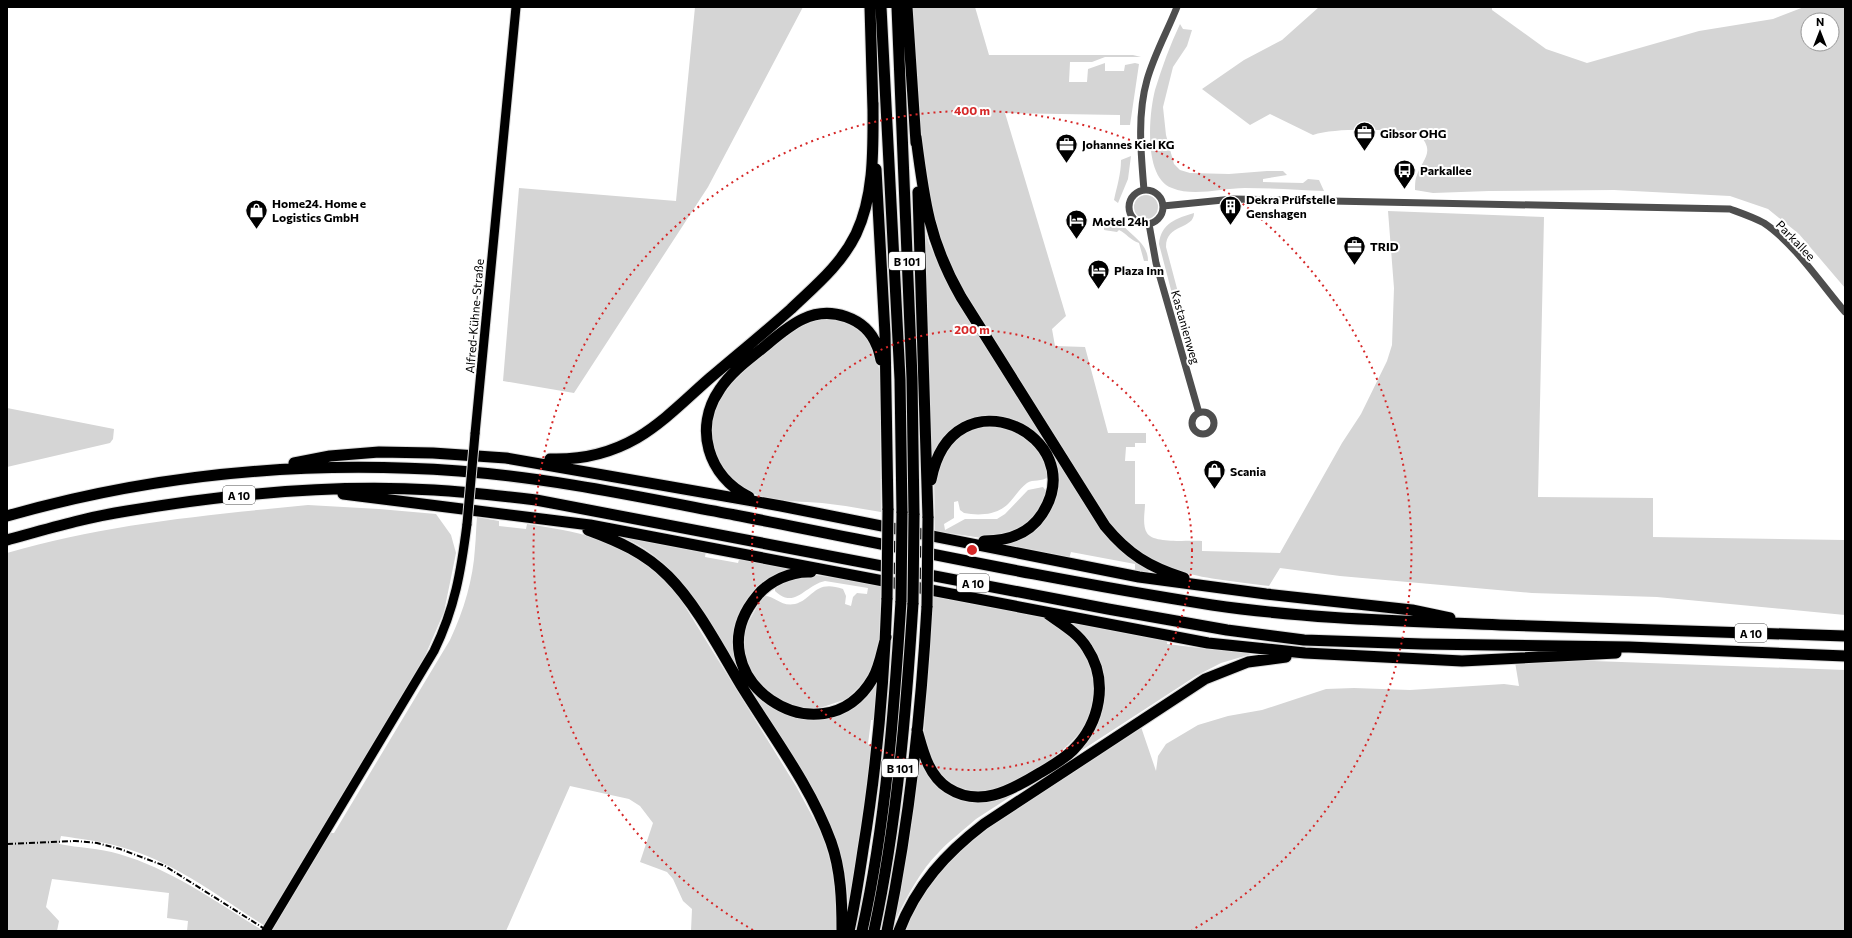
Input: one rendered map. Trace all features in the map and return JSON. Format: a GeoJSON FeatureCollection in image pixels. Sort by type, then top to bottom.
{"type":"FeatureCollection","features":[{"type":"Feature","properties":{"kind":"highway","name":"B 101"},"geometry":{"type":"LineString","coordinates":[[849,931],[867,828],[876,761],[886,637],[887,598],[888,510],[886,396],[870,7]]}},
{"type":"Feature","properties":{"kind":"highway","name":"B 101"},"geometry":{"type":"LineString","coordinates":[[862,931],[889,761],[895,701],[901,601],[902,513],[900,379],[881,7]]}},
{"type":"Feature","properties":{"kind":"highway","name":"B 101"},"geometry":{"type":"LineString","coordinates":[[874,931],[892,826],[900,762],[907,698],[913,603],[914,515],[912,378],[897,7]]}},
{"type":"Feature","properties":{"kind":"highway","name":"B 101"},"geometry":{"type":"LineString","coordinates":[[887,931],[905,829],[917,730],[927,606],[928,518],[916,137],[907,7]]}},
{"type":"Feature","properties":{"kind":"highway"},"geometry":{"type":"LineString","coordinates":[[247,472],[330,456],[378,452],[433,453],[560,460],[605,452],[638,438],[754,341],[826,277],[838,263],[861,221],[869,184],[873,146],[873,103]]}},
{"type":"Feature","properties":{"kind":"highway"},"geometry":{"type":"LineString","coordinates":[[916,137],[924,199],[938,250],[961,297],[1104,526],[1118,541],[1141,560],[1158,570],[1213,587]]}},
{"type":"Feature","properties":{"kind":"highway"},"geometry":{"type":"LineString","coordinates":[[781,506],[750,497],[728,483],[712,460],[708,448],[707,419],[711,404],[730,376],[788,328],[804,318],[832,314],[844,315],[858,322],[869,332],[877,346],[886,396]]}},
{"type":"Feature","properties":{"kind":"highway"},"geometry":{"type":"LineString","coordinates":[[920,532],[981,541],[1007,539],[1021,534],[1034,525],[1046,508],[1050,499],[1052,474],[1046,453],[1032,435],[1007,423],[992,421],[967,426],[950,438],[936,460],[927,499]]}},
{"type":"Feature","properties":{"kind":"highway"},"geometry":{"type":"LineString","coordinates":[[506,458],[920,532],[1139,577],[1412,610],[1468,624]]}},
{"type":"Feature","properties":{"kind":"highway","name":"A 10"},"geometry":{"type":"LineString","coordinates":[[7,516],[66,501],[142,486],[247,472],[370,467],[501,475],[575,486],[1110,587],[1215,605],[1314,617],[1468,624],[1845,636]]}},
{"type":"Feature","properties":{"kind":"highway","name":"A 10"},"geometry":{"type":"LineString","coordinates":[[7,540],[67,524],[126,511],[255,494],[371,488],[433,490],[536,500],[1108,609],[1227,630],[1289,638],[1343,642],[1629,647],[1845,656]]}},
{"type":"Feature","properties":{"kind":"highway"},"geometry":{"type":"LineString","coordinates":[[321,490],[378,499],[567,522],[1208,643],[1323,654],[1462,661],[1614,654],[1629,647]]}},
{"type":"Feature","properties":{"kind":"highway"},"geometry":{"type":"LineString","coordinates":[[567,522],[631,548],[657,566],[679,588],[702,622],[798,777],[822,819],[831,842],[839,873],[842,931]]}},
{"type":"Feature","properties":{"kind":"highway"},"geometry":{"type":"LineString","coordinates":[[882,581],[820,572],[808,572],[788,576],[773,582],[759,594],[746,612],[741,629],[741,654],[748,676],[760,693],[781,708],[800,713],[829,711],[853,700],[868,686],[877,670],[886,637]]}},
{"type":"Feature","properties":{"kind":"highway"},"geometry":{"type":"LineString","coordinates":[[917,730],[930,768],[940,782],[957,793],[970,796],[994,796],[1020,786],[1064,758],[1087,734],[1095,718],[1099,699],[1098,672],[1093,659],[1080,638],[1045,612]]}},
{"type":"Feature","properties":{"kind":"highway"},"geometry":{"type":"LineString","coordinates":[[901,926],[931,873],[957,845],[1009,807],[1206,679],[1248,662],[1268,658],[1323,654]]}},
{"type":"Feature","properties":{"kind":"main road","name":"Alfred-Kühne-Straße"},"geometry":{"type":"LineString","coordinates":[[266,931],[387,731],[434,651],[446,626],[461,570],[467,524],[516,7]]}},
{"type":"Feature","properties":{"kind":"street"},"geometry":{"type":"LineString","coordinates":[[1144,190],[1141,134],[1142,111],[1147,82],[1157,50],[1177,7]]}},
{"type":"Feature","properties":{"kind":"street"},"geometry":{"type":"LineString","coordinates":[[1144,190],[1155,192],[1162,200],[1163,206],[1159,217],[1149,224],[1138,222],[1134,219],[1129,209],[1131,198],[1139,191],[1144,190]]}},
{"type":"Feature","properties":{"kind":"street","name":"Parkallee"},"geometry":{"type":"LineString","coordinates":[[1163,206],[1233,199],[1730,209],[1746,214],[1774,231],[1793,250],[1845,312]]}},
{"type":"Feature","properties":{"kind":"street","name":"Kastanienweg"},"geometry":{"type":"LineString","coordinates":[[1149,224],[1156,263],[1199,413]]}},
{"type":"Feature","properties":{"kind":"shaded area"},"geometry":{"type":"Polygon","coordinates":[[[695,7],[803,7],[708,187],[574,393],[503,381],[519,188],[676,201],[695,7]]]}},
{"type":"Feature","properties":{"kind":"shaded area"},"geometry":{"type":"Polygon","coordinates":[[[910,7],[975,7],[989,55],[1133,55],[1141,57],[1105,57],[1092,62],[1070,62],[1069,82],[1087,82],[1088,69],[1105,63],[1105,71],[1124,71],[1125,65],[1135,63],[1139,64],[1130,125],[1120,125],[1120,115],[1005,113],[1066,316],[1052,329],[1055,346],[1085,347],[1108,433],[1146,433],[1146,443],[1135,443],[1135,447],[1126,447],[1125,461],[1135,461],[1135,504],[1145,504],[1145,530],[1151,536],[1156,539],[1172,541],[1202,541],[1202,551],[1280,553],[1342,443],[1361,414],[1387,361],[1392,345],[1394,288],[1388,211],[1544,217],[1538,497],[1653,498],[1653,537],[1845,540],[1845,615],[1657,597],[1532,593],[1340,576],[1280,568],[1269,586],[1202,577],[1182,572],[1145,555],[1128,542],[1110,524],[950,268],[925,191],[910,7]]]}},
{"type":"Feature","properties":{"kind":"shaded area"},"geometry":{"type":"Polygon","coordinates":[[[1319,7],[1492,7],[1492,10],[1546,49],[1587,63],[1699,31],[1773,19],[1804,7],[1845,7],[1845,288],[1799,234],[1768,209],[1730,196],[1614,190],[1433,193],[1415,190],[1416,178],[1427,151],[1427,146],[1424,140],[1418,133],[1380,130],[1350,130],[1324,132],[1313,135],[1270,114],[1250,125],[1202,89],[1244,60],[1282,40],[1319,7]]]}},
{"type":"Feature","properties":{"kind":"shaded area"},"geometry":{"type":"Polygon","coordinates":[[[1180,24],[1183,29],[1192,30],[1187,46],[1173,67],[1163,107],[1166,135],[1174,164],[1180,170],[1190,173],[1229,174],[1283,171],[1287,175],[1263,179],[1263,182],[1303,183],[1308,179],[1319,180],[1324,191],[1236,188],[1189,192],[1172,188],[1163,182],[1156,172],[1152,159],[1150,144],[1151,114],[1155,90],[1163,65],[1180,24]]]}},
{"type":"Feature","properties":{"kind":"shaded area"},"geometry":{"type":"Polygon","coordinates":[[[1131,156],[1128,179],[1118,203],[1114,200],[1120,175],[1121,160],[1131,156]]]}},
{"type":"Feature","properties":{"kind":"shaded area"},"geometry":{"type":"Polygon","coordinates":[[[1146,195],[1155,198],[1158,207],[1155,216],[1146,219],[1137,216],[1134,207],[1137,198],[1146,195]]]}},
{"type":"Feature","properties":{"kind":"shaded area"},"geometry":{"type":"Polygon","coordinates":[[[1194,213],[1190,222],[1170,234],[1167,239],[1166,247],[1188,330],[1182,332],[1159,244],[1160,237],[1166,226],[1176,219],[1194,213]]]}},
{"type":"Feature","properties":{"kind":"shaded area"},"geometry":{"type":"Polygon","coordinates":[[[921,217],[929,243],[946,281],[1091,514],[1116,545],[1132,559],[1149,570],[1148,573],[1135,570],[1135,564],[1071,552],[1069,559],[1002,545],[1027,534],[1055,478],[1034,432],[1019,423],[959,426],[944,438],[933,455],[930,455],[921,217]]]}},
{"type":"Feature","properties":{"kind":"shaded area"},"geometry":{"type":"Polygon","coordinates":[[[1114,220],[1119,220],[1123,226],[1141,243],[1145,248],[1148,261],[1144,261],[1139,243],[1119,230],[1117,232],[1104,230],[1104,226],[1114,220]]]}},
{"type":"Feature","properties":{"kind":"shaded area"},"geometry":{"type":"Polygon","coordinates":[[[826,317],[843,319],[861,331],[874,349],[880,372],[881,512],[822,503],[780,500],[759,496],[749,492],[730,478],[717,456],[713,444],[711,431],[715,406],[731,382],[801,325],[826,317]]]}},
{"type":"Feature","properties":{"kind":"shaded area"},"geometry":{"type":"Polygon","coordinates":[[[7,408],[114,429],[113,439],[110,443],[7,467],[7,408]]]}},
{"type":"Feature","properties":{"kind":"shaded area"},"geometry":{"type":"Polygon","coordinates":[[[982,424],[1017,429],[1042,453],[1048,477],[1046,479],[1027,483],[1004,508],[988,514],[964,513],[960,510],[958,501],[954,502],[954,518],[944,524],[945,530],[965,519],[997,519],[1005,514],[1028,490],[1043,487],[1046,491],[1038,514],[1022,530],[982,538],[935,531],[934,479],[950,441],[982,424]]]}},
{"type":"Feature","properties":{"kind":"shaded area"},"geometry":{"type":"Polygon","coordinates":[[[308,505],[436,514],[451,535],[456,553],[444,612],[425,656],[265,926],[213,892],[159,861],[114,845],[61,836],[59,844],[112,852],[157,868],[193,887],[262,930],[187,931],[188,921],[167,918],[169,893],[52,879],[46,907],[59,921],[57,931],[7,931],[7,553],[81,535],[156,522],[308,505]]]}},
{"type":"Feature","properties":{"kind":"shaded area"},"geometry":{"type":"Polygon","coordinates":[[[477,517],[499,521],[499,526],[526,529],[527,524],[596,538],[612,544],[643,561],[657,572],[678,595],[796,786],[823,836],[838,898],[837,931],[691,931],[692,909],[683,901],[673,879],[667,872],[640,862],[653,823],[640,806],[629,799],[570,786],[506,931],[272,930],[330,833],[334,833],[450,640],[464,606],[470,583],[474,560],[477,517]]]}},
{"type":"Feature","properties":{"kind":"shaded area"},"geometry":{"type":"Polygon","coordinates":[[[621,537],[706,551],[705,557],[738,563],[740,556],[798,568],[752,596],[742,612],[738,624],[748,685],[766,703],[784,712],[822,717],[876,680],[879,681],[875,720],[871,720],[868,744],[873,748],[862,831],[849,907],[845,873],[838,847],[698,604],[674,574],[655,556],[633,542],[621,537]]]}},
{"type":"Feature","properties":{"kind":"shaded area"},"geometry":{"type":"Polygon","coordinates":[[[809,574],[881,585],[879,641],[877,655],[868,678],[847,699],[817,709],[806,709],[778,701],[753,677],[745,654],[745,628],[763,596],[771,597],[785,604],[795,604],[801,602],[820,588],[826,586],[843,589],[846,596],[845,604],[851,606],[853,597],[857,593],[867,594],[868,588],[825,581],[818,583],[800,595],[794,597],[788,598],[775,591],[775,586],[809,574]]]}},
{"type":"Feature","properties":{"kind":"shaded area"},"geometry":{"type":"Polygon","coordinates":[[[933,595],[1039,616],[1049,620],[1082,646],[1089,662],[1094,679],[1095,695],[1092,709],[1086,723],[1078,735],[1055,756],[1031,773],[1009,785],[983,792],[970,791],[957,786],[946,779],[930,758],[924,730],[933,595]]]}},
{"type":"Feature","properties":{"kind":"shaded area"},"geometry":{"type":"Polygon","coordinates":[[[1069,622],[1168,638],[1167,644],[1200,648],[1201,643],[1262,651],[1221,663],[1196,676],[976,819],[932,859],[915,884],[896,919],[894,919],[918,753],[926,770],[975,800],[1064,760],[1101,710],[1084,636],[1069,622]]]}},
{"type":"Feature","properties":{"kind":"shaded area"},"geometry":{"type":"Polygon","coordinates":[[[1566,660],[1845,670],[1845,931],[902,931],[913,907],[959,847],[1140,724],[1156,771],[1158,756],[1166,744],[1198,725],[1228,716],[1262,710],[1326,689],[1354,688],[1410,690],[1504,684],[1519,686],[1515,662],[1566,660]]]}},
{"type":"Feature","properties":{"kind":"railway"},"geometry":{"type":"LineString","coordinates":[[7,844],[75,841],[97,843],[120,849],[165,866],[268,931]]}},
{"type":"Feature","properties":{"kind":"place","name":"Gibsor OHG"},"geometry":{"type":"Point","coordinates":[1365,152]}},
{"type":"Feature","properties":{"kind":"place","name":"Johannes Kiel KG"},"geometry":{"type":"Point","coordinates":[1066,164]}},
{"type":"Feature","properties":{"kind":"place","name":"Parkallee"},"geometry":{"type":"Point","coordinates":[1404,190]}},
{"type":"Feature","properties":{"kind":"place","name":"Dekra Prüfstelle Genshagen"},"geometry":{"type":"Point","coordinates":[1230,226]}},
{"type":"Feature","properties":{"kind":"place","name":"Home24. Home e Logistics GmbH"},"geometry":{"type":"Point","coordinates":[256,230]}},
{"type":"Feature","properties":{"kind":"place","name":"Motel 24h"},"geometry":{"type":"Point","coordinates":[1077,240]}},
{"type":"Feature","properties":{"kind":"place","name":"TRID"},"geometry":{"type":"Point","coordinates":[1354,266]}},
{"type":"Feature","properties":{"kind":"place","name":"Plaza Inn"},"geometry":{"type":"Point","coordinates":[1098,290]}},
{"type":"Feature","properties":{"kind":"place","name":"Scania"},"geometry":{"type":"Point","coordinates":[1214,490]}}]}
